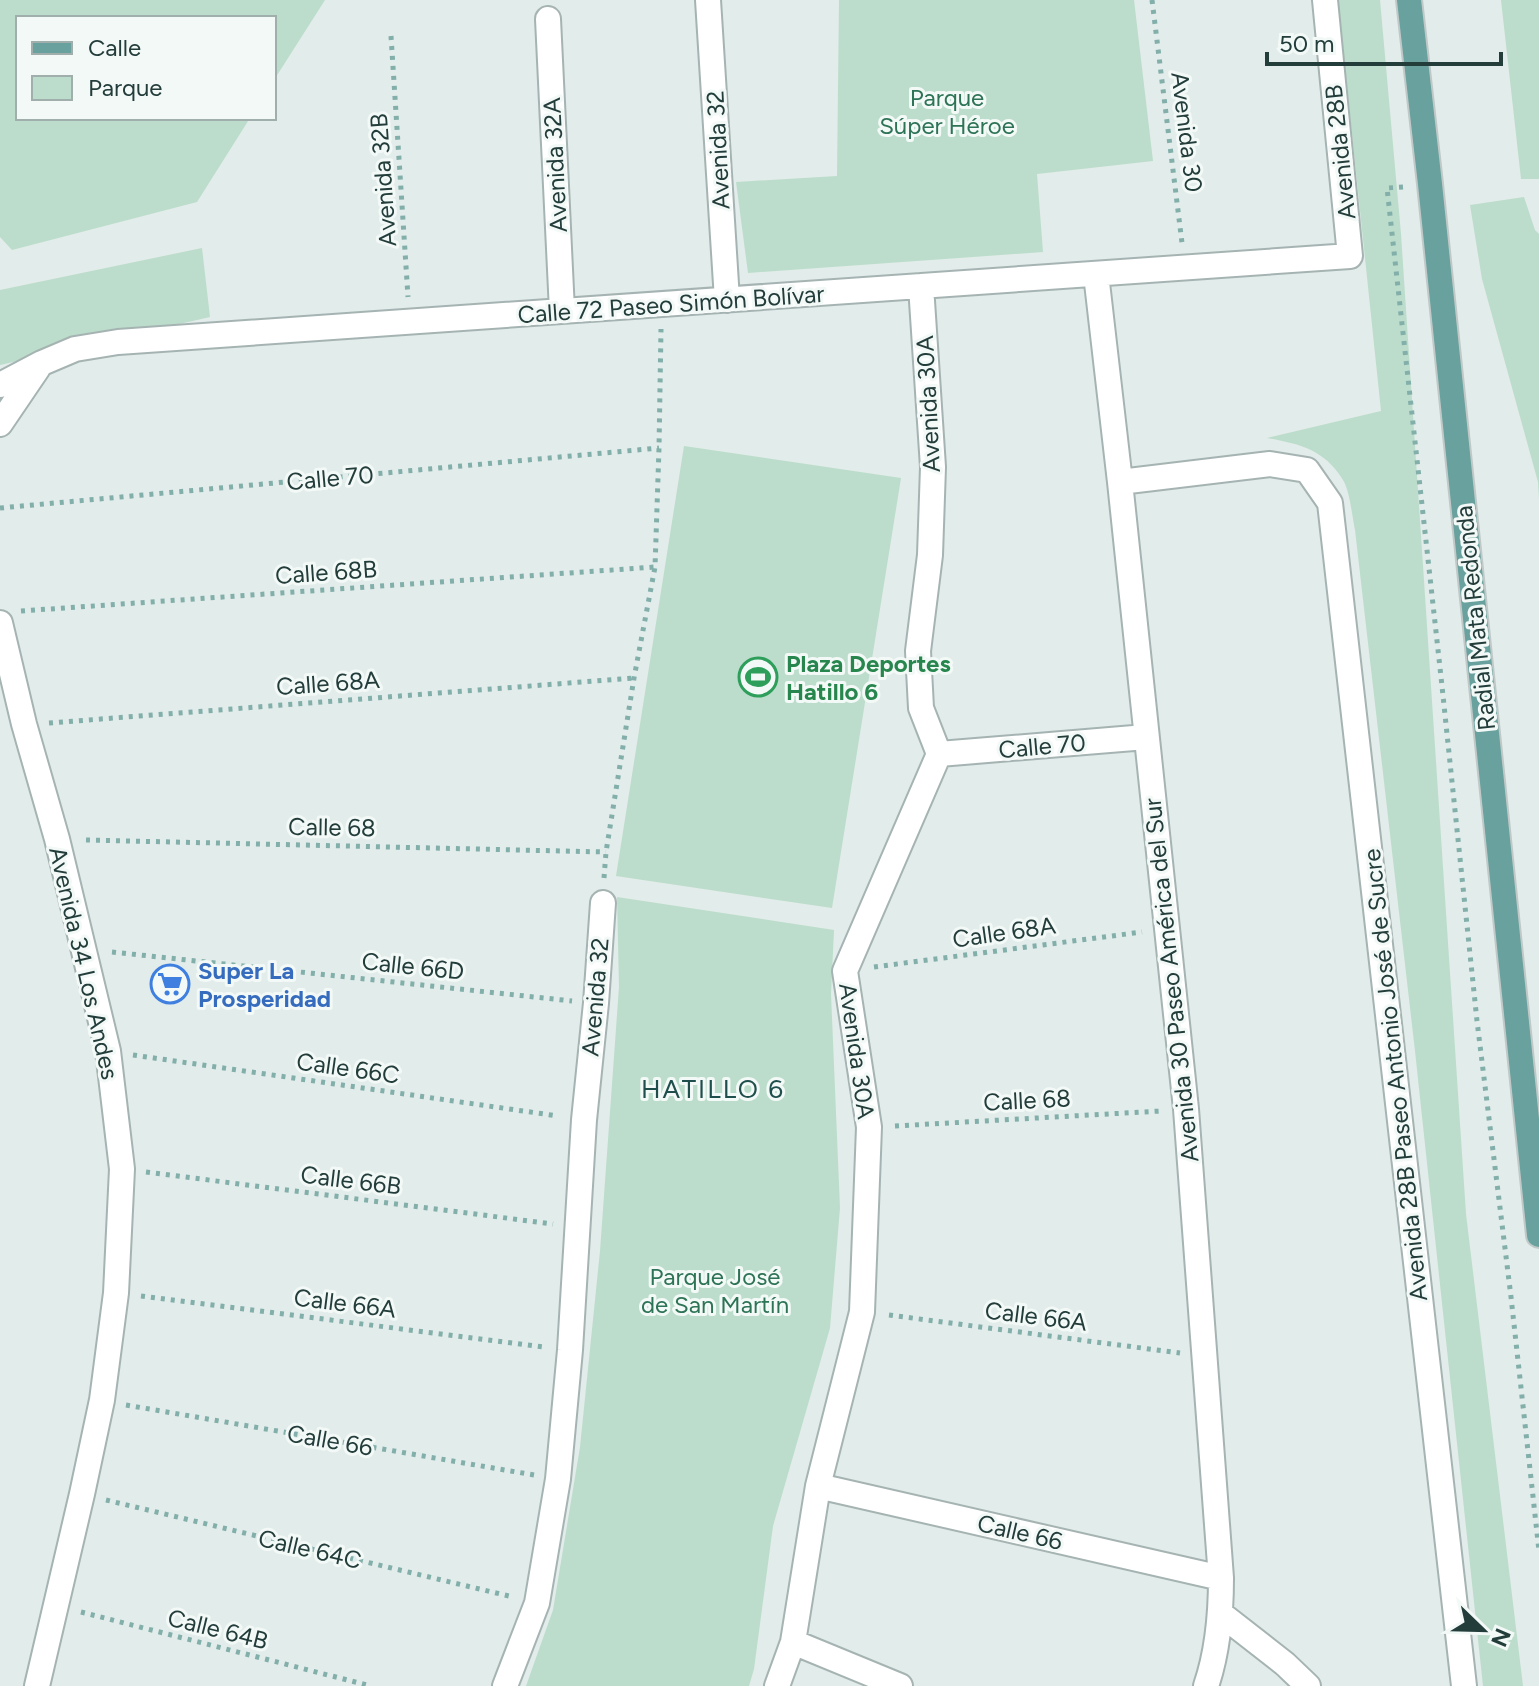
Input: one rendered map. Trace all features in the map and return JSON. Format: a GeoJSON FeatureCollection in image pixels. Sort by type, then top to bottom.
{"type":"FeatureCollection","features":[{"type":"Feature","properties":{"kind":"main road","name":"Radial Mata Redonda"},"geometry":{"type":"LineString","coordinates":[[1409,0],[1539,1235]]}},
{"type":"Feature","properties":{"kind":"street","name":"Avenida 32"},"geometry":{"type":"LineString","coordinates":[[708,0],[727,300]]}},
{"type":"Feature","properties":{"kind":"street","name":"Avenida 28B"},"geometry":{"type":"LineString","coordinates":[[1325,0],[1350,256]]}},
{"type":"Feature","properties":{"kind":"street","name":"Avenida 32A"},"geometry":{"type":"LineString","coordinates":[[548,19],[562,311]]}},
{"type":"Feature","properties":{"kind":"street","name":"Calle 72 Paseo Simón Bolívar"},"geometry":{"type":"LineString","coordinates":[[0,385],[75,349],[118,342],[1350,256]]}},
{"type":"Feature","properties":{"kind":"street","name":"Avenida 30 Paseo América del Sur"},"geometry":{"type":"LineString","coordinates":[[1096,274],[1186,1109],[1221,1578],[1221,1614],[1212,1669],[1206,1686]]}},
{"type":"Feature","properties":{"kind":"street","name":"Avenida 30A"},"geometry":{"type":"LineString","coordinates":[[777,1686],[793,1642],[818,1486],[862,1312],[869,1127],[845,971],[939,754],[921,708],[918,651],[930,555],[933,467],[921,286]]}},
{"type":"Feature","properties":{"kind":"street"},"geometry":{"type":"LineString","coordinates":[[0,424],[42,363]]}},
{"type":"Feature","properties":{"kind":"street","name":"Avenida 28B Paseo Antonio José de Sucre"},"geometry":{"type":"LineString","coordinates":[[1120,482],[1270,464],[1307,470],[1330,503],[1464,1686]]}},
{"type":"Feature","properties":{"kind":"street","name":"Avenida 34 Los Andes"},"geometry":{"type":"LineString","coordinates":[[8,618],[24,724],[57,839],[108,1051],[122,1169],[116,1293],[102,1400],[37,1686]]}},
{"type":"Feature","properties":{"kind":"street","name":"Calle 70"},"geometry":{"type":"LineString","coordinates":[[939,754],[1146,737]]}},
{"type":"Feature","properties":{"kind":"street","name":"Avenida 32"},"geometry":{"type":"LineString","coordinates":[[505,1686],[537,1603],[558,1479],[603,903]]}},
{"type":"Feature","properties":{"kind":"street","name":"Calle 66"},"geometry":{"type":"LineString","coordinates":[[818,1486],[1221,1578]]}},
{"type":"Feature","properties":{"kind":"street"},"geometry":{"type":"LineString","coordinates":[[1221,1614],[1308,1686]]}},
{"type":"Feature","properties":{"kind":"street"},"geometry":{"type":"LineString","coordinates":[[793,1642],[900,1686]]}},
{"type":"Feature","properties":{"kind":"path","name":"Avenida 30"},"geometry":{"type":"LineString","coordinates":[[1152,0],[1185,267]]}},
{"type":"Feature","properties":{"kind":"path","name":"Avenida 32B"},"geometry":{"type":"LineString","coordinates":[[391,36],[410,322]]}},
{"type":"Feature","properties":{"kind":"path"},"geometry":{"type":"LineString","coordinates":[[1430,184],[1387,188],[1477,1021],[1539,1551]]}},
{"type":"Feature","properties":{"kind":"path","name":"Avenida 32"},"geometry":{"type":"LineString","coordinates":[[603,903],[606,852],[655,567],[661,304]]}},
{"type":"Feature","properties":{"kind":"path","name":"Calle 70"},"geometry":{"type":"LineString","coordinates":[[0,508],[659,448]]}},
{"type":"Feature","properties":{"kind":"path","name":"Calle 68B"},"geometry":{"type":"LineString","coordinates":[[8,618],[655,567]]}},
{"type":"Feature","properties":{"kind":"path","name":"Calle 68A"},"geometry":{"type":"LineString","coordinates":[[24,724],[634,678]]}},
{"type":"Feature","properties":{"kind":"path","name":"Calle 68"},"geometry":{"type":"LineString","coordinates":[[57,839],[606,852]]}},
{"type":"Feature","properties":{"kind":"path","name":"Calle 68A"},"geometry":{"type":"LineString","coordinates":[[845,971],[1167,929]]}},
{"type":"Feature","properties":{"kind":"path","name":"Calle 66D"},"geometry":{"type":"LineString","coordinates":[[84,949],[596,1003]]}},
{"type":"Feature","properties":{"kind":"path","name":"Calle 66C"},"geometry":{"type":"LineString","coordinates":[[108,1051],[584,1120]]}},
{"type":"Feature","properties":{"kind":"path","name":"Calle 68"},"geometry":{"type":"LineString","coordinates":[[869,1127],[1186,1109]]}},
{"type":"Feature","properties":{"kind":"path","name":"Calle 66B"},"geometry":{"type":"LineString","coordinates":[[122,1169],[577,1227]]}},
{"type":"Feature","properties":{"kind":"path","name":"Calle 66A"},"geometry":{"type":"LineString","coordinates":[[116,1293],[570,1350]]}},
{"type":"Feature","properties":{"kind":"path","name":"Calle 66A"},"geometry":{"type":"LineString","coordinates":[[862,1312],[1205,1356]]}},
{"type":"Feature","properties":{"kind":"path","name":"Calle 66"},"geometry":{"type":"LineString","coordinates":[[102,1400],[558,1479]]}},
{"type":"Feature","properties":{"kind":"path","name":"Calle 64C"},"geometry":{"type":"LineString","coordinates":[[82,1494],[537,1603]]}},
{"type":"Feature","properties":{"kind":"path","name":"Calle 64B"},"geometry":{"type":"LineString","coordinates":[[57,1606],[371,1686]]}},
{"type":"Feature","properties":{"kind":"green space"},"geometry":{"type":"Polygon","coordinates":[[[0,0],[325,0],[276,77],[276,16],[16,16],[16,120],[249,120],[197,202],[12,250],[0,237],[0,0]]]}},
{"type":"Feature","properties":{"kind":"green space","name":"Parque Súper Héroe"},"geometry":{"type":"Polygon","coordinates":[[[839,0],[1134,0],[1153,161],[1037,174],[1043,252],[748,273],[736,182],[837,176],[839,0]]]}},
{"type":"Feature","properties":{"kind":"green space"},"geometry":{"type":"Polygon","coordinates":[[[1338,0],[1380,0],[1401,234],[1466,1214],[1523,1686],[1483,1686],[1415,1051],[1350,504],[1343,480],[1328,461],[1300,446],[1267,438],[1381,411],[1338,0]]]}},
{"type":"Feature","properties":{"kind":"green space"},"geometry":{"type":"Polygon","coordinates":[[[1501,0],[1539,0],[1539,179],[1521,179],[1501,0]]]}},
{"type":"Feature","properties":{"kind":"green space"},"geometry":{"type":"Polygon","coordinates":[[[1524,197],[1539,234],[1539,499],[1538,482],[1482,279],[1470,205],[1524,197]]]}},
{"type":"Feature","properties":{"kind":"green space"},"geometry":{"type":"Polygon","coordinates":[[[202,248],[210,317],[0,365],[0,290],[202,248]]]}},
{"type":"Feature","properties":{"kind":"green space","name":"Plaza Deportes Hatillo 6"},"geometry":{"type":"Polygon","coordinates":[[[684,446],[901,478],[832,908],[616,876],[684,446]]]}},
{"type":"Feature","properties":{"kind":"green space","name":"Parque José de San Martín"},"geometry":{"type":"Polygon","coordinates":[[[617,897],[834,930],[831,994],[840,1208],[830,1328],[773,1526],[754,1669],[749,1686],[526,1686],[553,1610],[580,1447],[600,1251],[619,987],[617,897]]]}},
{"type":"Feature","properties":{"kind":"place","name":"Plaza Deportes Hatillo 6"},"geometry":{"type":"Point","coordinates":[758,677]}},
{"type":"Feature","properties":{"kind":"place","name":"Super La Prosperidad"},"geometry":{"type":"Point","coordinates":[170,984]}},
{"type":"Feature","properties":{"kind":"district","name":"HATILLO 6"},"geometry":{"type":"Point","coordinates":[713,1089]}}]}
